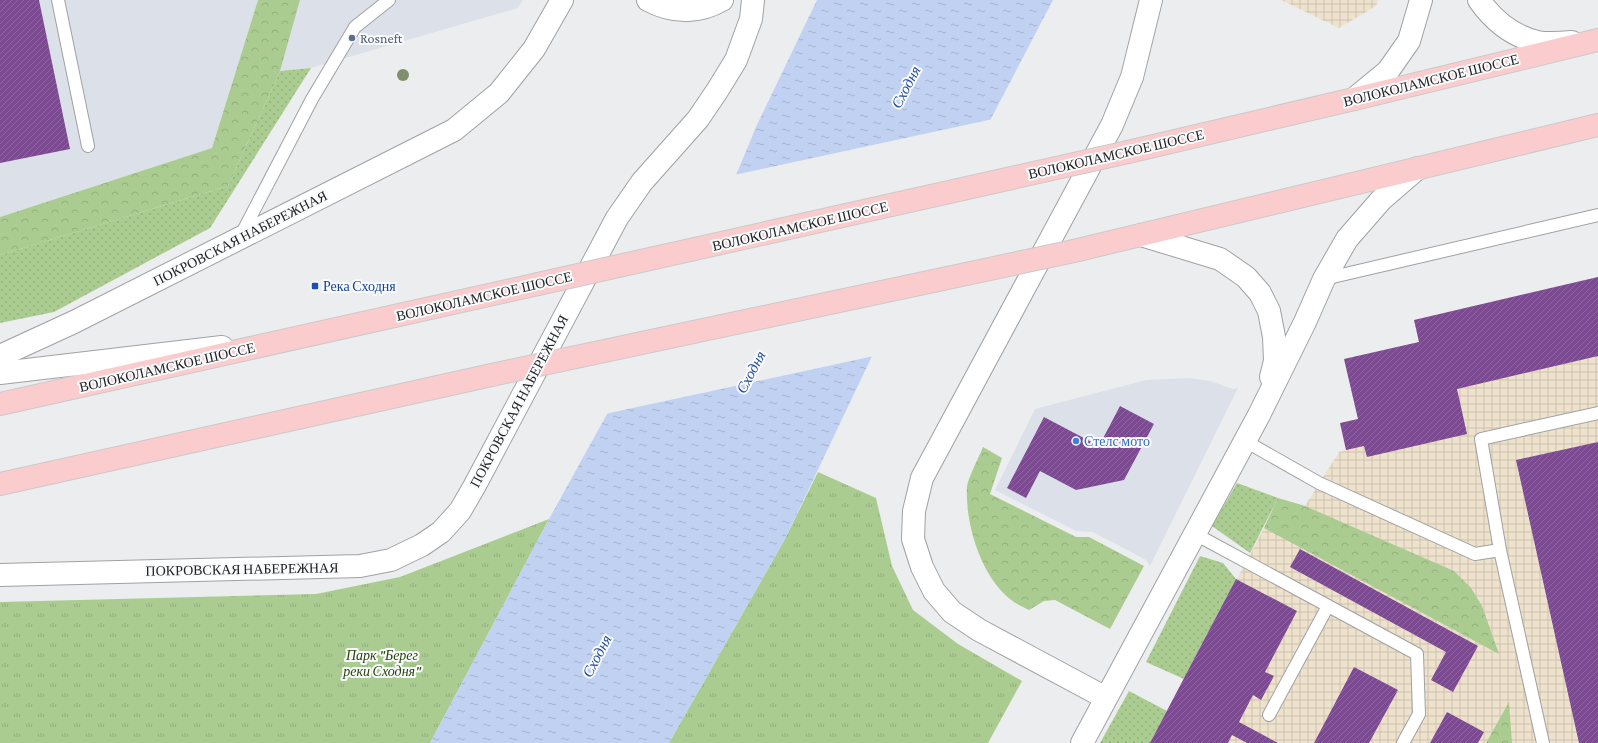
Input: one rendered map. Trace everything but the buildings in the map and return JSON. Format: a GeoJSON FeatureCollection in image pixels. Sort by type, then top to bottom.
{"type":"FeatureCollection","features":[{"type":"Feature","properties":{"kind":"main road","name":"ВОЛОКОЛАМСКОЕ ШОССЕ"},"geometry":{"type":"LineString","coordinates":[[0,404],[1128,152],[1595,41]]}},
{"type":"Feature","properties":{"kind":"main road"},"geometry":{"type":"LineString","coordinates":[[0,484],[487,376],[1074,251],[1598,125]]}},
{"type":"Feature","properties":{"kind":"street","name":"ПОКРОВСКАЯ НАБЕРЕЖНАЯ"},"geometry":{"type":"LineString","coordinates":[[0,356],[74,322],[454,130],[499,93],[534,49],[562,0]]}},
{"type":"Feature","properties":{"kind":"street"},"geometry":{"type":"LineString","coordinates":[[648,0],[659,6],[678,10],[697,10],[722,0]]}},
{"type":"Feature","properties":{"kind":"street","name":"ПОКРОВСКАЯ НАБЕРЕЖНАЯ"},"geometry":{"type":"LineString","coordinates":[[0,575],[360,566],[391,560],[422,545],[441,532],[460,511],[474,487],[617,218],[642,182],[698,119],[736,60],[751,19],[754,0]]}},
{"type":"Feature","properties":{"kind":"street"},"geometry":{"type":"LineString","coordinates":[[1106,698],[979,630],[952,612],[934,590],[922,567],[913,539],[914,511],[922,478],[1112,125],[1132,77],[1151,0]]}},
{"type":"Feature","properties":{"kind":"street"},"geometry":{"type":"LineString","coordinates":[[1354,99],[1388,71],[1409,42],[1421,0]]}},
{"type":"Feature","properties":{"kind":"street"},"geometry":{"type":"LineString","coordinates":[[1479,0],[1486,10],[1505,28],[1521,37],[1538,42],[1595,41]]}},
{"type":"Feature","properties":{"kind":"street"},"geometry":{"type":"LineString","coordinates":[[1082,743],[1264,406],[1324,279],[1347,238],[1381,200],[1418,168]]}},
{"type":"Feature","properties":{"kind":"street"},"geometry":{"type":"LineString","coordinates":[[1141,235],[1220,259],[1246,277],[1260,293],[1269,311],[1275,345],[1275,361],[1264,406]]}},
{"type":"Feature","properties":{"kind":"street"},"geometry":{"type":"LineString","coordinates":[[0,373],[198,349],[277,343]]}},
{"type":"Feature","properties":{"kind":"lane"},"geometry":{"type":"LineString","coordinates":[[58,0],[88,146]]}},
{"type":"Feature","properties":{"kind":"lane"},"geometry":{"type":"LineString","coordinates":[[238,239],[312,99],[355,27],[389,0]]}},
{"type":"Feature","properties":{"kind":"lane"},"geometry":{"type":"LineString","coordinates":[[1324,279],[1598,215]]}},
{"type":"Feature","properties":{"kind":"lane"},"geometry":{"type":"LineString","coordinates":[[1543,743],[1500,550],[1481,439],[1598,413]]}},
{"type":"Feature","properties":{"kind":"lane"},"geometry":{"type":"LineString","coordinates":[[1245,441],[1319,483],[1475,554],[1500,550]]}},
{"type":"Feature","properties":{"kind":"lane"},"geometry":{"type":"LineString","coordinates":[[1195,534],[1417,654],[1419,714],[1403,743]]}},
{"type":"Feature","properties":{"kind":"lane"},"geometry":{"type":"LineString","coordinates":[[1269,715],[1328,606]]}},
{"type":"Feature","properties":{"kind":"shaded area"},"geometry":{"type":"Polygon","coordinates":[[[0,0],[258,0],[212,148],[0,217],[0,0]]]}},
{"type":"Feature","properties":{"kind":"shaded area","name":"Rosneft"},"geometry":{"type":"Polygon","coordinates":[[[300,0],[523,0],[518,8],[311,68],[280,71],[300,0]]]}},
{"type":"Feature","properties":{"kind":"shaded area"},"geometry":{"type":"Polygon","coordinates":[[[1281,0],[1378,0],[1376,6],[1339,28],[1281,0]]]}},
{"type":"Feature","properties":{"kind":"shaded area"},"geometry":{"type":"Polygon","coordinates":[[[1598,277],[1598,743],[1150,743],[1264,528],[1278,498],[1305,506],[1339,452],[1346,450],[1340,423],[1358,419],[1344,359],[1419,342],[1414,320],[1598,277]]]}},
{"type":"Feature","properties":{"kind":"shaded area"},"geometry":{"type":"Polygon","coordinates":[[[1189,378],[1210,381],[1233,389],[1238,388],[1150,566],[1146,560],[1093,532],[1076,531],[995,490],[1035,409],[1146,380],[1189,378]]]}},
{"type":"Feature","properties":{"kind":"green space"},"geometry":{"type":"Polygon","coordinates":[[[258,0],[300,0],[280,71],[228,186],[0,255],[0,217],[212,148],[258,0]]]}},
{"type":"Feature","properties":{"kind":"green space"},"geometry":{"type":"Polygon","coordinates":[[[311,68],[210,228],[54,312],[0,323],[0,255],[228,186],[280,71],[311,68]]]}},
{"type":"Feature","properties":{"kind":"green space"},"geometry":{"type":"Polygon","coordinates":[[[983,447],[1002,458],[990,494],[1076,537],[1089,537],[1144,566],[1110,629],[1055,600],[1044,601],[1029,610],[1010,599],[991,577],[983,563],[972,533],[967,501],[968,483],[983,447]]]}},
{"type":"Feature","properties":{"kind":"green space"},"geometry":{"type":"Polygon","coordinates":[[[818,472],[876,498],[892,566],[913,610],[958,644],[1022,681],[988,743],[669,743],[785,539],[818,472]]]}},
{"type":"Feature","properties":{"kind":"green space"},"geometry":{"type":"Polygon","coordinates":[[[1237,483],[1278,498],[1250,553],[1212,526],[1237,483]]]}},
{"type":"Feature","properties":{"kind":"green space"},"geometry":{"type":"Polygon","coordinates":[[[1278,498],[1305,506],[1454,571],[1471,588],[1482,606],[1499,654],[1264,528],[1278,498]]]}},
{"type":"Feature","properties":{"kind":"green space","name":"Парк \"Берег реки Сходня\""},"geometry":{"type":"Polygon","coordinates":[[[549,519],[430,743],[0,743],[0,602],[316,594],[400,577],[549,519]]]}},
{"type":"Feature","properties":{"kind":"green space"},"geometry":{"type":"Polygon","coordinates":[[[1200,556],[1223,563],[1236,579],[1184,679],[1146,662],[1200,556]]]}},
{"type":"Feature","properties":{"kind":"green space"},"geometry":{"type":"Polygon","coordinates":[[[1129,691],[1167,711],[1150,743],[1100,743],[1129,691]]]}},
{"type":"Feature","properties":{"kind":"green space"},"geometry":{"type":"Polygon","coordinates":[[[1509,702],[1512,743],[1486,743],[1509,702]]]}},
{"type":"Feature","properties":{"kind":"water","name":"Сходня"},"geometry":{"type":"Polygon","coordinates":[[[817,0],[1053,0],[973,153],[873,354],[785,539],[669,743],[430,743],[549,519],[727,197],[756,127],[817,0]]]}},
{"type":"Feature","properties":{"kind":"pier"},"geometry":{"type":"Polygon","coordinates":[[[993,119],[874,356],[605,414],[726,196],[734,175],[993,119]]]}},
{"type":"Feature","properties":{"kind":"place","name":"Rosneft"},"geometry":{"type":"Point","coordinates":[352,38]}},
{"type":"Feature","properties":{"kind":"place","name":"Река Сходня"},"geometry":{"type":"Point","coordinates":[315,286]}},
{"type":"Feature","properties":{"kind":"place","name":"Стелс мото"},"geometry":{"type":"Point","coordinates":[1076,441]}}]}
